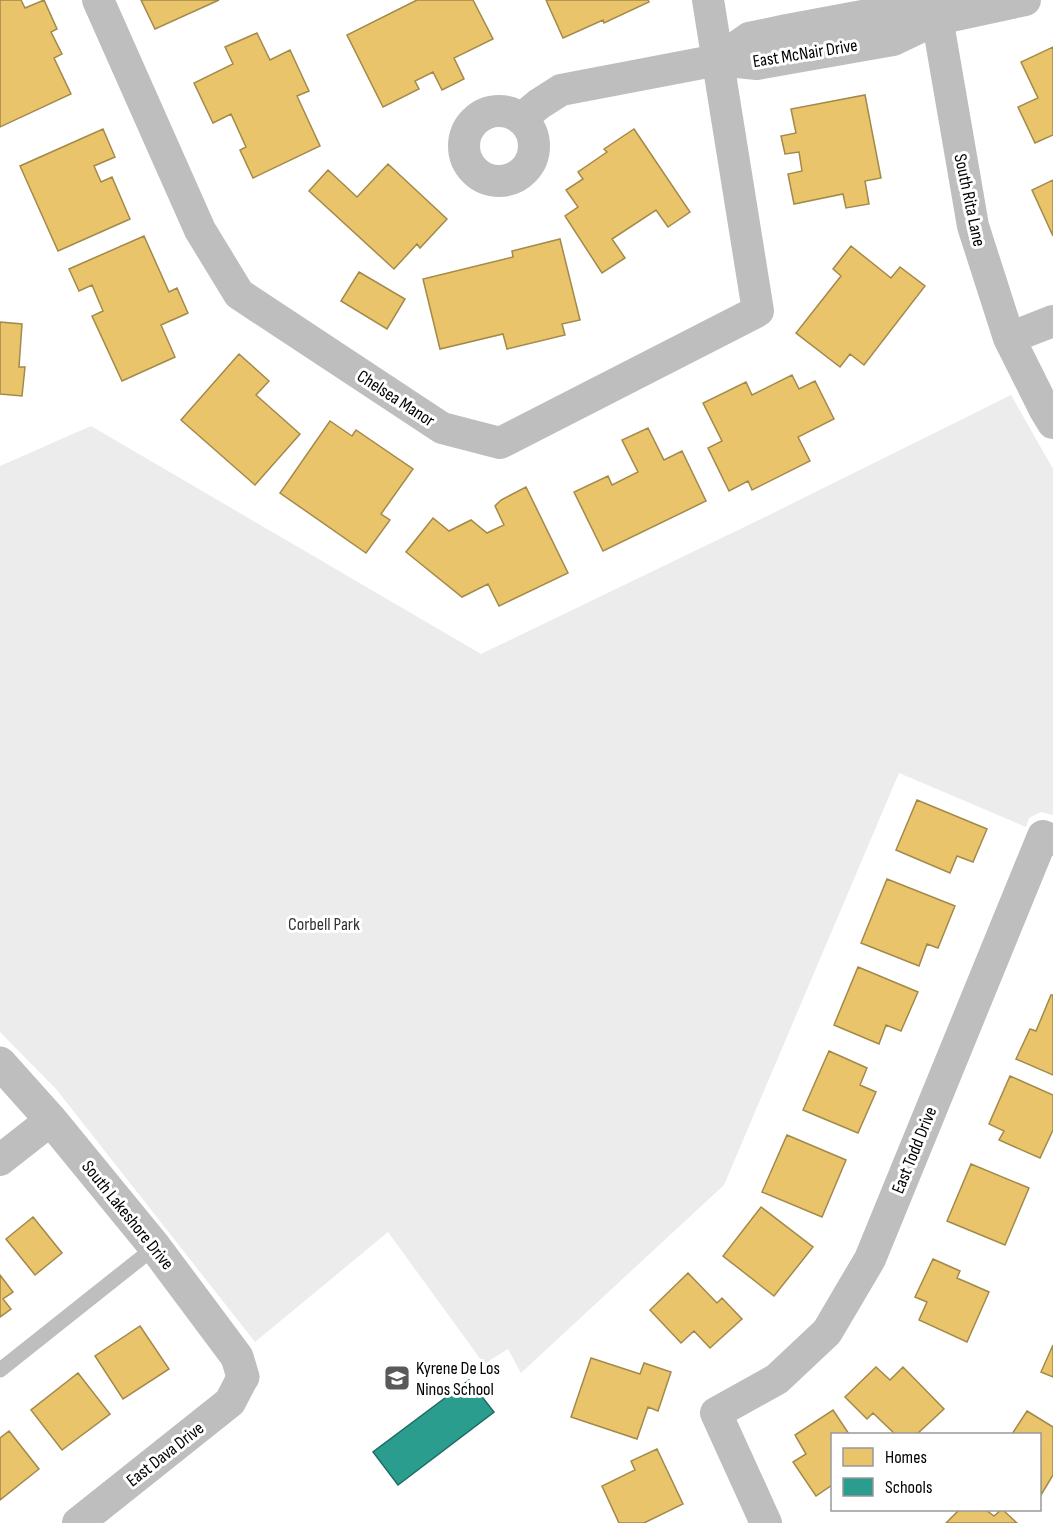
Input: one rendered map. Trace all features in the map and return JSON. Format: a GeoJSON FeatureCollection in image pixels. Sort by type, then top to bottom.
{"type":"FeatureCollection","features":[{"type":"Feature","properties":{"kind":"street","name":"Chelsea Manor"},"geometry":{"type":"LineString","coordinates":[[98,0],[200,230],[239,294],[442,428],[500,443],[758,311],[708,0]]}},
{"type":"Feature","properties":{"kind":"street","name":"East McNair Drive"},"geometry":{"type":"LineString","coordinates":[[718,60],[757,64],[821,38],[893,40],[936,9],[1025,0]]}},
{"type":"Feature","properties":{"kind":"street","name":"South Rita Lane"},"geometry":{"type":"LineString","coordinates":[[936,9],[973,226],[1009,338],[1053,423]]}},
{"type":"Feature","properties":{"kind":"street"},"geometry":{"type":"LineString","coordinates":[[521,119],[561,90],[718,60]]}},
{"type":"Feature","properties":{"kind":"street"},"geometry":{"type":"LineString","coordinates":[[1009,338],[1053,321]]}},
{"type":"Feature","properties":{"kind":"street","name":"East Todd Drive"},"geometry":{"type":"LineString","coordinates":[[766,1523],[716,1413],[777,1379],[827,1332],[870,1259],[1048,838]]}},
{"type":"Feature","properties":{"kind":"street","name":"South Lakeshore Drive"},"geometry":{"type":"LineString","coordinates":[[0,1063],[51,1120],[155,1246],[237,1357],[243,1377]]}},
{"type":"Feature","properties":{"kind":"street"},"geometry":{"type":"LineString","coordinates":[[0,1160],[51,1120]]}},
{"type":"Feature","properties":{"kind":"street","name":"East Dava Drive"},"geometry":{"type":"LineString","coordinates":[[78,1523],[230,1402],[243,1377]]}},
{"type":"Feature","properties":{"kind":"lane"},"geometry":{"type":"LineString","coordinates":[[0,1370],[155,1246]]}},
{"type":"Feature","properties":{"kind":"green space","name":"Corbell Park"},"geometry":{"type":"Polygon","coordinates":[[[1011,395],[1053,469],[1053,815],[1041,812],[1029,818],[1026,827],[899,773],[724,1185],[521,1373],[508,1349],[484,1364],[388,1232],[255,1342],[56,1089],[0,1032],[0,466],[91,426],[481,654],[1011,395]]]}},
{"type":"Feature","properties":{"kind":"building: Homes"},"geometry":{"type":"Polygon","coordinates":[[[0,0],[21,0],[25,8],[44,0],[57,29],[51,32],[62,54],[54,58],[71,94],[0,127],[0,0]]]}},
{"type":"Feature","properties":{"kind":"building: Homes"},"geometry":{"type":"Polygon","coordinates":[[[141,0],[219,0],[155,29],[141,0]]]}},
{"type":"Feature","properties":{"kind":"building: Homes"},"geometry":{"type":"Polygon","coordinates":[[[417,0],[473,0],[493,39],[454,58],[464,79],[442,90],[433,72],[415,81],[419,89],[383,107],[347,35],[417,0]]]}},
{"type":"Feature","properties":{"kind":"building: Homes"},"geometry":{"type":"Polygon","coordinates":[[[546,0],[648,0],[649,2],[604,23],[603,20],[563,38],[546,0]]]}},
{"type":"Feature","properties":{"kind":"building: Homes"},"geometry":{"type":"Polygon","coordinates":[[[257,33],[270,60],[290,50],[309,91],[297,96],[320,146],[253,178],[240,150],[246,147],[231,114],[213,123],[194,83],[233,64],[225,47],[257,33]]]}},
{"type":"Feature","properties":{"kind":"building: Homes"},"geometry":{"type":"Polygon","coordinates":[[[1053,47],[1053,135],[1035,143],[1018,107],[1038,98],[1021,62],[1053,47]]]}},
{"type":"Feature","properties":{"kind":"building: Homes"},"geometry":{"type":"Polygon","coordinates":[[[865,95],[881,178],[865,181],[869,204],[846,208],[843,194],[794,204],[788,174],[802,171],[799,152],[785,154],[781,136],[796,133],[791,109],[865,95]]]}},
{"type":"Feature","properties":{"kind":"building: Homes"},"geometry":{"type":"Polygon","coordinates":[[[103,129],[115,157],[94,166],[101,182],[112,177],[130,219],[58,251],[20,166],[103,129]]]}},
{"type":"Feature","properties":{"kind":"building: Homes"},"geometry":{"type":"Polygon","coordinates":[[[634,129],[690,212],[668,227],[656,210],[612,239],[625,258],[602,273],[565,216],[578,207],[566,190],[583,179],[578,172],[607,152],[604,149],[634,129]]]}},
{"type":"Feature","properties":{"kind":"building: Homes"},"geometry":{"type":"Polygon","coordinates":[[[388,164],[447,219],[420,248],[417,244],[394,269],[309,191],[328,170],[357,197],[388,164]]]}},
{"type":"Feature","properties":{"kind":"building: Homes"},"geometry":{"type":"Polygon","coordinates":[[[1053,180],[1053,236],[1032,190],[1053,180]]]}},
{"type":"Feature","properties":{"kind":"building: Homes"},"geometry":{"type":"Polygon","coordinates":[[[144,236],[169,292],[177,288],[188,313],[161,325],[175,357],[122,381],[92,316],[103,311],[92,285],[79,291],[69,269],[144,236]]]}},
{"type":"Feature","properties":{"kind":"building: Homes"},"geometry":{"type":"Polygon","coordinates":[[[560,239],[580,320],[562,324],[565,335],[507,349],[503,334],[440,349],[423,279],[513,257],[512,251],[560,239]]]}},
{"type":"Feature","properties":{"kind":"building: Homes"},"geometry":{"type":"Polygon","coordinates":[[[851,246],[891,278],[900,267],[925,286],[864,365],[850,354],[840,367],[796,333],[841,276],[833,269],[851,246]]]}},
{"type":"Feature","properties":{"kind":"building: Homes"},"geometry":{"type":"Polygon","coordinates":[[[359,272],[405,299],[387,329],[341,301],[359,272]]]}},
{"type":"Feature","properties":{"kind":"building: Homes"},"geometry":{"type":"Polygon","coordinates":[[[0,322],[22,324],[19,367],[25,367],[22,396],[0,394],[0,322]]]}},
{"type":"Feature","properties":{"kind":"building: Homes"},"geometry":{"type":"Polygon","coordinates":[[[239,354],[269,381],[256,395],[300,434],[255,485],[181,420],[239,354]]]}},
{"type":"Feature","properties":{"kind":"building: Homes"},"geometry":{"type":"Polygon","coordinates":[[[792,375],[799,389],[815,381],[834,419],[798,437],[810,461],[752,490],[748,481],[729,491],[708,448],[722,441],[703,403],[746,382],[752,395],[792,375]]]}},
{"type":"Feature","properties":{"kind":"building: Homes"},"geometry":{"type":"Polygon","coordinates":[[[330,421],[352,436],[356,430],[413,469],[381,514],[390,520],[366,553],[280,493],[330,421]]]}},
{"type":"Feature","properties":{"kind":"building: Homes"},"geometry":{"type":"Polygon","coordinates":[[[648,428],[664,460],[682,451],[706,501],[603,551],[574,492],[608,476],[612,485],[638,472],[622,440],[648,428]]]}},
{"type":"Feature","properties":{"kind":"building: Homes"},"geometry":{"type":"Polygon","coordinates":[[[526,487],[568,573],[499,606],[488,584],[462,597],[406,552],[433,518],[449,531],[471,520],[487,533],[504,525],[495,506],[501,500],[526,487]]]}},
{"type":"Feature","properties":{"kind":"building: Homes"},"geometry":{"type":"Polygon","coordinates":[[[917,800],[987,829],[973,862],[957,856],[950,873],[896,850],[917,800]]]}},
{"type":"Feature","properties":{"kind":"building: Homes"},"geometry":{"type":"Polygon","coordinates":[[[887,879],[955,906],[938,948],[927,944],[919,966],[861,943],[887,879]]]}},
{"type":"Feature","properties":{"kind":"building: Homes"},"geometry":{"type":"Polygon","coordinates":[[[858,967],[918,992],[901,1031],[886,1025],[879,1044],[834,1025],[858,967]]]}},
{"type":"Feature","properties":{"kind":"building: Homes"},"geometry":{"type":"Polygon","coordinates":[[[1051,995],[1053,995],[1053,1075],[1016,1059],[1030,1029],[1036,1031],[1051,995]]]}},
{"type":"Feature","properties":{"kind":"building: Homes"},"geometry":{"type":"Polygon","coordinates":[[[829,1051],[867,1068],[860,1085],[876,1092],[858,1133],[803,1110],[829,1051]]]}},
{"type":"Feature","properties":{"kind":"building: Homes"},"geometry":{"type":"Polygon","coordinates":[[[1010,1076],[1053,1095],[1053,1130],[1040,1158],[999,1140],[1004,1131],[989,1124],[1010,1076]]]}},
{"type":"Feature","properties":{"kind":"building: Homes"},"geometry":{"type":"Polygon","coordinates":[[[787,1135],[846,1160],[822,1217],[762,1192],[787,1135]]]}},
{"type":"Feature","properties":{"kind":"building: Homes"},"geometry":{"type":"Polygon","coordinates":[[[971,1164],[1029,1188],[1005,1245],[947,1221],[971,1164]]]}},
{"type":"Feature","properties":{"kind":"building: Homes"},"geometry":{"type":"Polygon","coordinates":[[[761,1207],[813,1247],[774,1296],[723,1256],[761,1207]]]}},
{"type":"Feature","properties":{"kind":"building: Homes"},"geometry":{"type":"Polygon","coordinates":[[[33,1217],[62,1253],[35,1275],[6,1239],[33,1217]]]}},
{"type":"Feature","properties":{"kind":"building: Homes"},"geometry":{"type":"Polygon","coordinates":[[[933,1259],[960,1271],[957,1278],[989,1292],[967,1342],[919,1320],[927,1302],[915,1297],[933,1259]]]}},
{"type":"Feature","properties":{"kind":"building: Homes"},"geometry":{"type":"Polygon","coordinates":[[[688,1273],[717,1303],[722,1298],[742,1319],[710,1348],[694,1331],[681,1343],[650,1310],[688,1273]]]}},
{"type":"Feature","properties":{"kind":"building: Homes"},"geometry":{"type":"Polygon","coordinates":[[[0,1275],[13,1292],[3,1299],[11,1309],[0,1317],[0,1275]]]}},
{"type":"Feature","properties":{"kind":"building: Homes"},"geometry":{"type":"Polygon","coordinates":[[[140,1326],[169,1369],[123,1399],[95,1356],[140,1326]]]}},
{"type":"Feature","properties":{"kind":"building: Homes"},"geometry":{"type":"Polygon","coordinates":[[[1053,1345],[1053,1377],[1041,1372],[1053,1345]]]}},
{"type":"Feature","properties":{"kind":"building: Homes"},"geometry":{"type":"Polygon","coordinates":[[[591,1358],[640,1374],[644,1363],[671,1372],[658,1411],[648,1407],[637,1439],[571,1417],[591,1358]]]}},
{"type":"Feature","properties":{"kind":"building: Homes"},"geometry":{"type":"Polygon","coordinates":[[[876,1367],[890,1380],[903,1367],[944,1409],[918,1433],[894,1433],[873,1413],[867,1419],[845,1397],[876,1367]]]}},
{"type":"Feature","properties":{"kind":"building: Homes"},"geometry":{"type":"Polygon","coordinates":[[[78,1373],[110,1414],[62,1450],[31,1410],[78,1373]]]}},
{"type":"Feature","properties":{"kind":"building: Homes"},"geometry":{"type":"Polygon","coordinates":[[[833,1410],[848,1433],[831,1433],[831,1486],[816,1496],[793,1462],[806,1454],[795,1435],[833,1410]]]}},
{"type":"Feature","properties":{"kind":"building: Homes"},"geometry":{"type":"Polygon","coordinates":[[[1027,1411],[1053,1427],[1053,1475],[1041,1495],[1041,1433],[1013,1433],[1027,1411]]]}},
{"type":"Feature","properties":{"kind":"building: Homes"},"geometry":{"type":"Polygon","coordinates":[[[9,1431],[39,1469],[0,1500],[0,1438],[9,1431]]]}},
{"type":"Feature","properties":{"kind":"building: Homes"},"geometry":{"type":"Polygon","coordinates":[[[657,1449],[683,1504],[644,1523],[619,1523],[602,1486],[635,1470],[631,1461],[657,1449]]]}},
{"type":"Feature","properties":{"kind":"building: Homes"},"geometry":{"type":"Polygon","coordinates":[[[958,1511],[987,1511],[994,1516],[1000,1511],[1004,1511],[1017,1523],[946,1523],[958,1511]]]}},
{"type":"Feature","properties":{"kind":"building: Schools"},"geometry":{"type":"Polygon","coordinates":[[[469,1380],[494,1412],[398,1485],[373,1452],[469,1380]]]}},
{"type":"Feature","properties":{"kind":"place","name":"Kyrene De Los Ninos School"},"geometry":{"type":"Point","coordinates":[397,1378]}}]}
